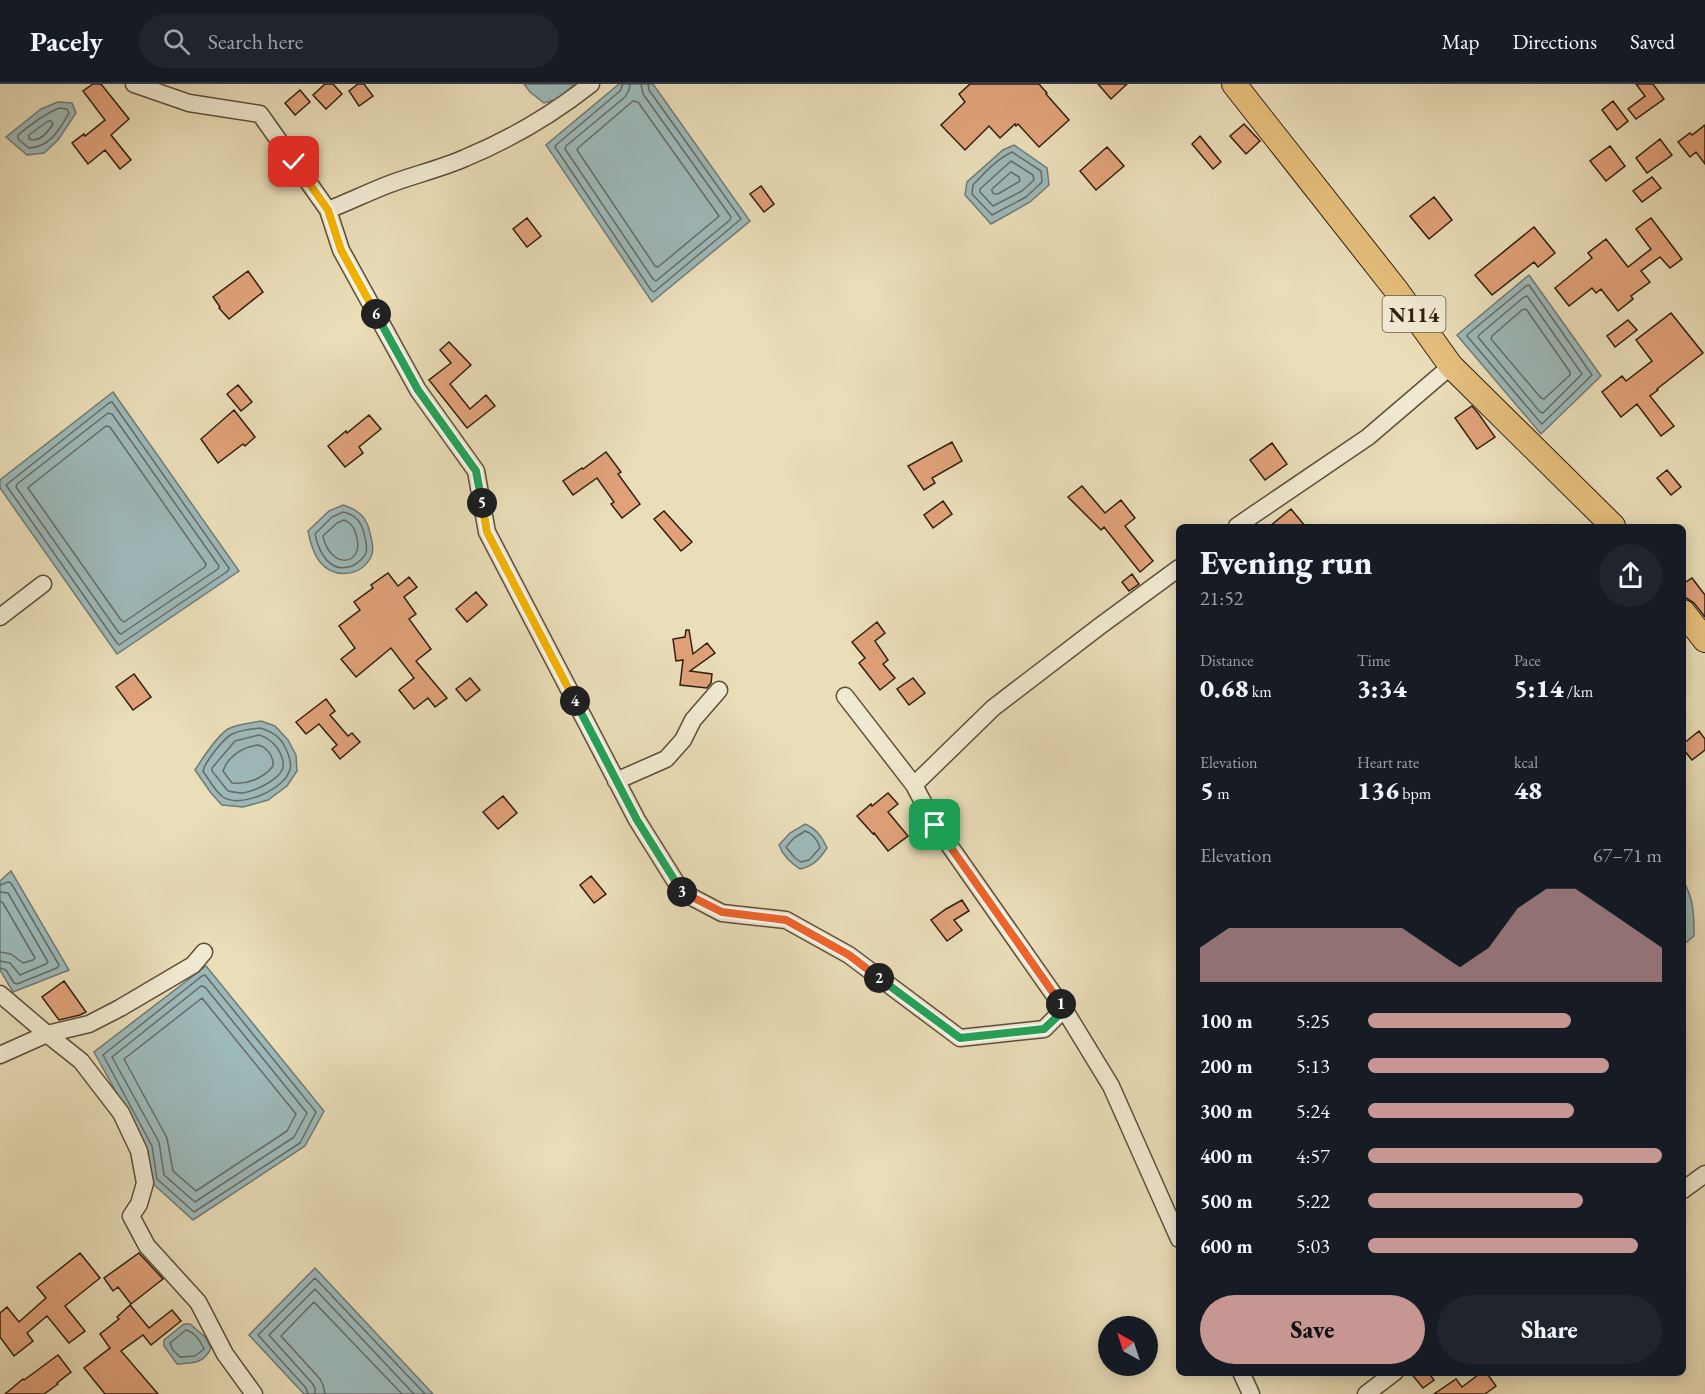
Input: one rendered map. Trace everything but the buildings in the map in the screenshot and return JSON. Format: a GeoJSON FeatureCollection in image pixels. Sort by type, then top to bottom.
{"type":"FeatureCollection","features":[{"type":"Feature","properties":{"kind":"highway","name":"N114"},"geometry":{"type":"LineString","coordinates":[[1234,84],[1397,291],[1451,366],[1611,524]]}},
{"type":"Feature","properties":{"kind":"highway"},"geometry":{"type":"LineString","coordinates":[[1686,616],[1705,640]]}},
{"type":"Feature","properties":{"kind":"street"},"geometry":{"type":"LineString","coordinates":[[134,84],[189,104],[260,114],[328,210],[341,250],[418,390],[476,471],[487,532],[637,820],[682,892],[722,912],[786,920],[849,955],[960,1038],[1044,1029],[1065,1009]]}},
{"type":"Feature","properties":{"kind":"street"},"geometry":{"type":"LineString","coordinates":[[328,210],[388,185],[467,158],[509,138],[562,107],[591,84]]}},
{"type":"Feature","properties":{"kind":"street"},"geometry":{"type":"LineString","coordinates":[[1239,524],[1368,437],[1451,366]]}},
{"type":"Feature","properties":{"kind":"street"},"geometry":{"type":"LineString","coordinates":[[914,785],[993,708],[1176,570]]}},
{"type":"Feature","properties":{"kind":"street"},"geometry":{"type":"LineString","coordinates":[[0,617],[43,584]]}},
{"type":"Feature","properties":{"kind":"street"},"geometry":{"type":"LineString","coordinates":[[616,781],[666,759],[683,740],[693,720],[718,690]]}},
{"type":"Feature","properties":{"kind":"street"},"geometry":{"type":"LineString","coordinates":[[845,696],[914,785],[935,825],[1065,1009],[1111,1086],[1176,1232]]}},
{"type":"Feature","properties":{"kind":"street"},"geometry":{"type":"LineString","coordinates":[[0,1055],[47,1034],[88,1024],[120,1008],[193,965],[204,952]]}},
{"type":"Feature","properties":{"kind":"street"},"geometry":{"type":"LineString","coordinates":[[0,994],[81,1061],[121,1113],[139,1151],[145,1183],[139,1204],[131,1216],[147,1246],[198,1302],[225,1354],[254,1394]]}},
{"type":"Feature","properties":{"kind":"street"},"geometry":{"type":"LineString","coordinates":[[1686,1188],[1705,1174]]}},
{"type":"Feature","properties":{"kind":"street"},"geometry":{"type":"LineString","coordinates":[[1243,1376],[1251,1394]]}},
{"type":"Feature","properties":{"kind":"street"},"geometry":{"type":"LineString","coordinates":[[1366,1394],[1390,1376]]}},
{"type":"Feature","properties":{"kind":"water"},"geometry":{"type":"Polygon","coordinates":[[[524,84],[575,84],[558,99],[544,103],[524,84]]]}},
{"type":"Feature","properties":{"kind":"water"},"geometry":{"type":"Polygon","coordinates":[[[619,84],[653,84],[750,221],[652,302],[546,145],[619,84]]]}},
{"type":"Feature","properties":{"kind":"water"},"geometry":{"type":"Polygon","coordinates":[[[58,102],[72,103],[76,113],[58,140],[44,153],[27,155],[6,137],[41,109],[58,102]]]}},
{"type":"Feature","properties":{"kind":"water"},"geometry":{"type":"Polygon","coordinates":[[[1014,145],[1047,168],[1049,185],[1030,202],[991,224],[965,195],[967,182],[1003,150],[1014,145]]]}},
{"type":"Feature","properties":{"kind":"water"},"geometry":{"type":"Polygon","coordinates":[[[1529,275],[1601,376],[1541,434],[1457,335],[1529,275]]]}},
{"type":"Feature","properties":{"kind":"water"},"geometry":{"type":"Polygon","coordinates":[[[113,392],[239,571],[117,654],[0,488],[0,480],[113,392]]]}},
{"type":"Feature","properties":{"kind":"water"},"geometry":{"type":"Polygon","coordinates":[[[343,505],[356,511],[365,520],[373,547],[371,557],[360,569],[354,572],[339,573],[320,562],[315,555],[308,531],[329,511],[343,505]]]}},
{"type":"Feature","properties":{"kind":"water"},"geometry":{"type":"Polygon","coordinates":[[[261,721],[275,726],[288,740],[296,755],[297,771],[287,786],[268,800],[243,807],[222,805],[195,770],[215,742],[228,729],[261,721]]]}},
{"type":"Feature","properties":{"kind":"water"},"geometry":{"type":"Polygon","coordinates":[[[805,824],[819,834],[827,848],[815,862],[800,869],[787,858],[779,845],[790,833],[805,824]]]}},
{"type":"Feature","properties":{"kind":"water"},"geometry":{"type":"Polygon","coordinates":[[[11,871],[69,970],[13,992],[0,970],[0,881],[11,871]]]}},
{"type":"Feature","properties":{"kind":"water"},"geometry":{"type":"Polygon","coordinates":[[[1686,886],[1691,901],[1694,936],[1686,943],[1686,886]]]}},
{"type":"Feature","properties":{"kind":"water"},"geometry":{"type":"Polygon","coordinates":[[[206,966],[324,1111],[305,1146],[193,1220],[151,1182],[147,1148],[94,1052],[206,966]]]}},
{"type":"Feature","properties":{"kind":"water"},"geometry":{"type":"Polygon","coordinates":[[[315,1268],[433,1394],[304,1394],[249,1335],[315,1268]]]}},
{"type":"Feature","properties":{"kind":"water"},"geometry":{"type":"Polygon","coordinates":[[[184,1324],[190,1324],[205,1337],[211,1348],[201,1360],[177,1364],[164,1346],[164,1340],[184,1324]]]}},
{"type":"Feature","properties":{"kind":"route"},"geometry":{"type":"LineString","coordinates":[[294,162],[328,210],[341,250],[418,390],[476,471],[487,532],[637,820],[682,892],[722,912],[786,920],[849,955],[960,1038],[1044,1029],[1065,1009],[935,825]]}}]}
